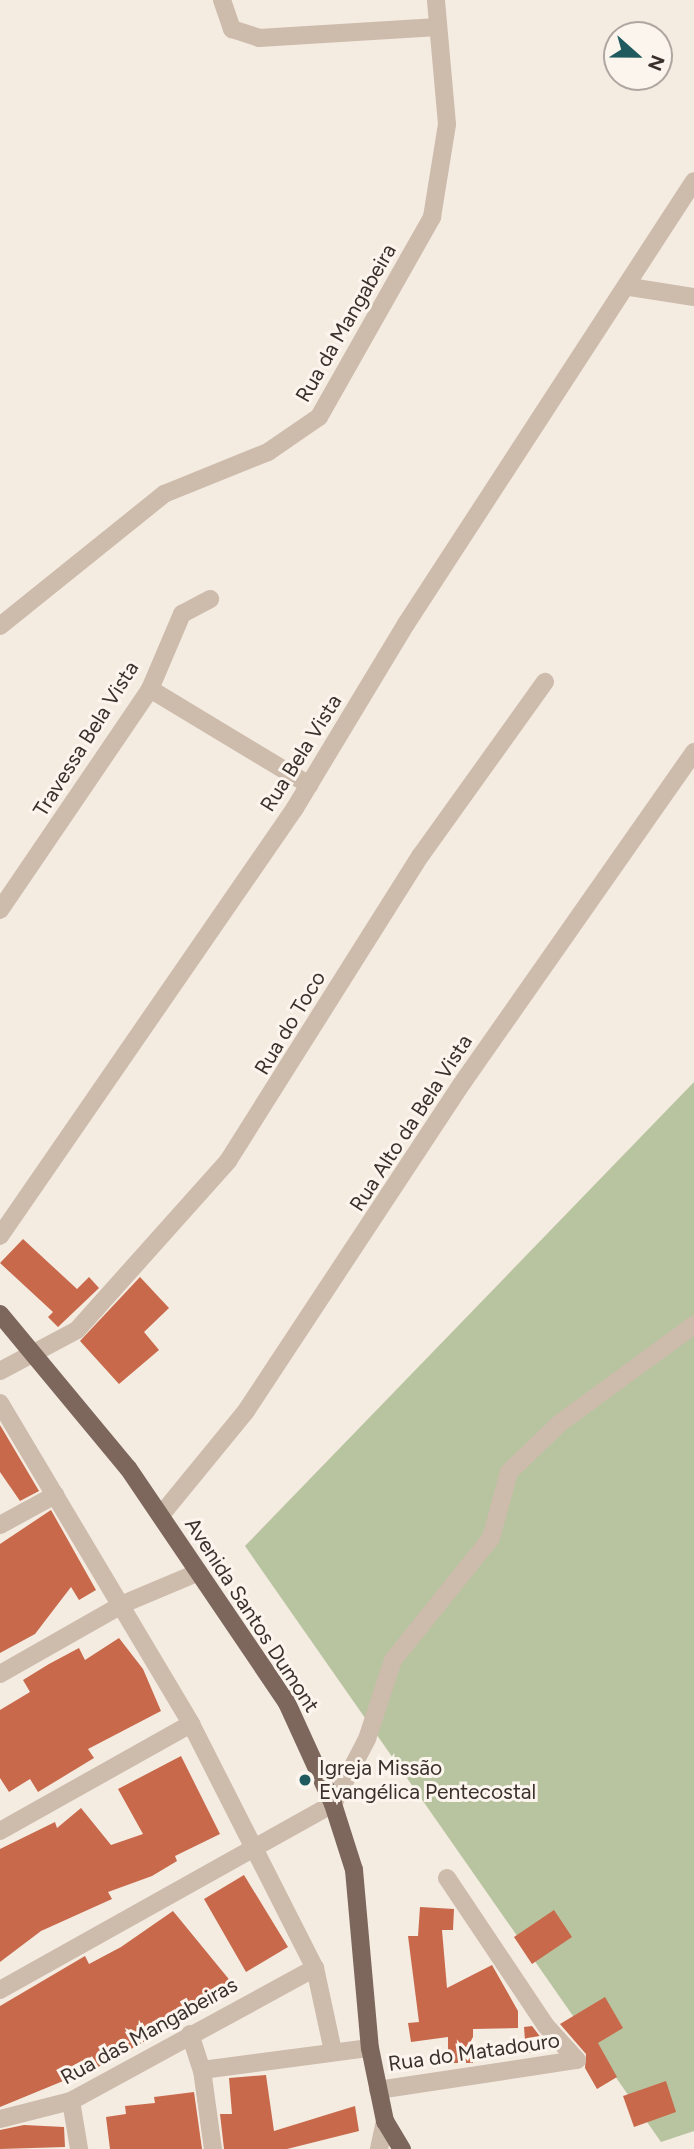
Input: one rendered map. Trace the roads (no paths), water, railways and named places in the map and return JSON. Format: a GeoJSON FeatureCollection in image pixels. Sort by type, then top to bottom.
{"type":"FeatureCollection","features":[{"type":"Feature","properties":{"kind":"main road","name":"Avenida Santos Dumont"},"geometry":{"type":"LineString","coordinates":[[0,1314],[37,1353],[161,1515],[287,1703],[333,1804],[354,1870],[370,2048],[385,2121],[402,2149]]}},
{"type":"Feature","properties":{"kind":"street"},"geometry":{"type":"LineString","coordinates":[[222,0],[232,29],[259,38],[438,27]]}},
{"type":"Feature","properties":{"kind":"street","name":"Rua da Mangabeira"},"geometry":{"type":"LineString","coordinates":[[0,626],[164,494],[268,453],[319,417],[432,217],[447,124],[436,0]]}},
{"type":"Feature","properties":{"kind":"street","name":"Rua Bela Vista"},"geometry":{"type":"LineString","coordinates":[[0,1236],[309,785],[406,624],[630,287],[694,181]]}},
{"type":"Feature","properties":{"kind":"street"},"geometry":{"type":"LineString","coordinates":[[630,287],[694,297]]}},
{"type":"Feature","properties":{"kind":"street","name":"Travessa Bela Vista"},"geometry":{"type":"LineString","coordinates":[[0,910],[150,689],[182,614],[210,599]]}},
{"type":"Feature","properties":{"kind":"street","name":"Rua do Toco"},"geometry":{"type":"LineString","coordinates":[[0,1371],[37,1353],[99,1308],[245,1139],[421,855],[545,682]]}},
{"type":"Feature","properties":{"kind":"street"},"geometry":{"type":"LineString","coordinates":[[150,689],[309,785]]}},
{"type":"Feature","properties":{"kind":"street","name":"Rua Alto da Bela Vista"},"geometry":{"type":"LineString","coordinates":[[161,1515],[246,1411],[463,1082],[694,752]]}},
{"type":"Feature","properties":{"kind":"street"},"geometry":{"type":"LineString","coordinates":[[0,1990],[333,1804],[367,1739],[393,1660],[491,1538],[509,1472],[560,1423],[694,1325]]}},
{"type":"Feature","properties":{"kind":"street"},"geometry":{"type":"LineString","coordinates":[[0,1403],[123,1604],[191,1724],[314,1968],[333,2051]]}},
{"type":"Feature","properties":{"kind":"street"},"geometry":{"type":"LineString","coordinates":[[0,1525],[55,1495]]}},
{"type":"Feature","properties":{"kind":"street"},"geometry":{"type":"LineString","coordinates":[[0,1674],[123,1604],[199,1572]]}},
{"type":"Feature","properties":{"kind":"street"},"geometry":{"type":"LineString","coordinates":[[0,1831],[191,1724]]}},
{"type":"Feature","properties":{"kind":"street","name":"Rua do Matadouro"},"geometry":{"type":"LineString","coordinates":[[378,2090],[577,2060],[546,2026],[447,1878]]}},
{"type":"Feature","properties":{"kind":"street","name":"Rua das Mangabeiras"},"geometry":{"type":"LineString","coordinates":[[0,2119],[71,2101],[314,1968]]}},
{"type":"Feature","properties":{"kind":"street"},"geometry":{"type":"LineString","coordinates":[[190,2034],[202,2070],[213,2149]]}},
{"type":"Feature","properties":{"kind":"street"},"geometry":{"type":"LineString","coordinates":[[202,2070],[370,2048]]}},
{"type":"Feature","properties":{"kind":"street"},"geometry":{"type":"LineString","coordinates":[[71,2101],[79,2149]]}},
{"type":"Feature","properties":{"kind":"street"},"geometry":{"type":"LineString","coordinates":[[379,2149],[385,2121]]}},
{"type":"Feature","properties":{"kind":"place","name":"Igreja Missão Evangélica Pentecostal"},"geometry":{"type":"Point","coordinates":[305,1780]}}]}
